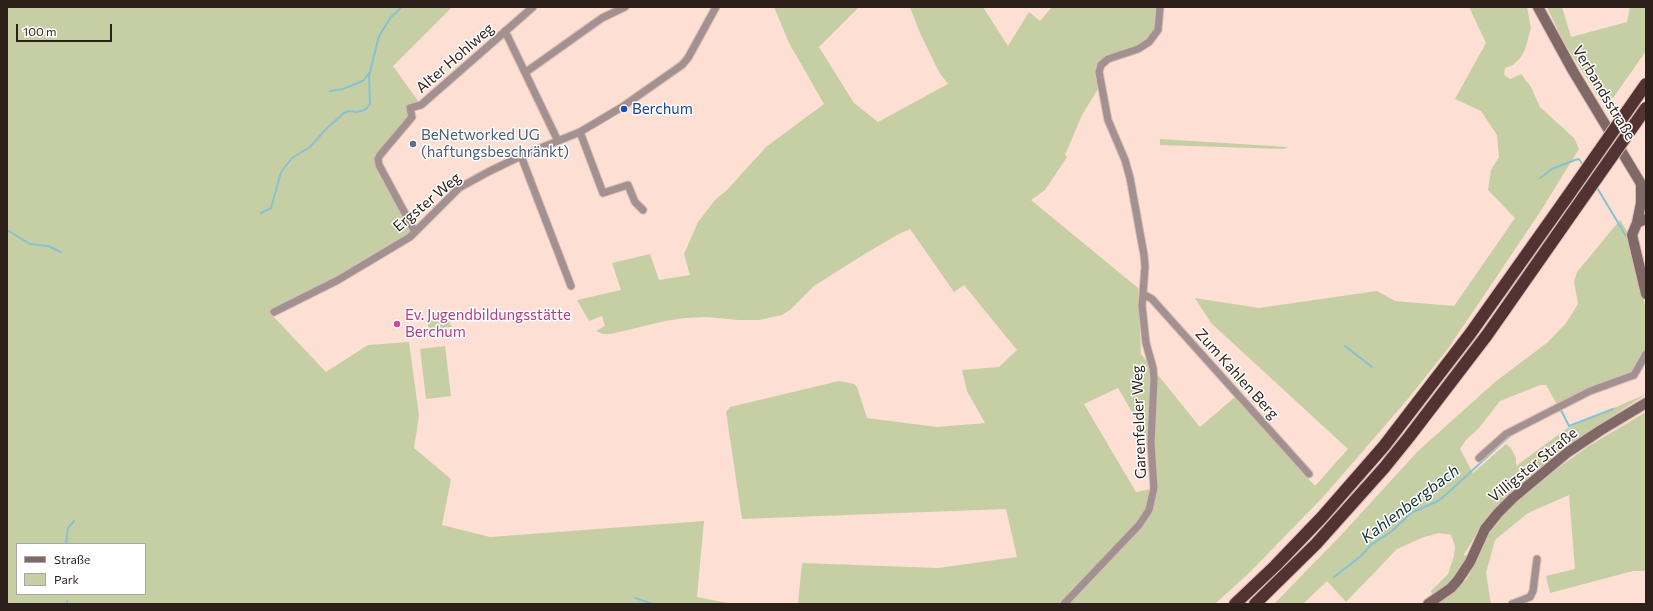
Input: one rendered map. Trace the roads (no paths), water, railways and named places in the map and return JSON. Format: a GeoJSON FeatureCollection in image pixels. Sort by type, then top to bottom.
{"type":"FeatureCollection","features":[{"type":"Feature","properties":{"kind":"highway"},"geometry":{"type":"LineString","coordinates":[[1235,604],[1275,566],[1322,517],[1384,446],[1470,334],[1646,84]]}},
{"type":"Feature","properties":{"kind":"highway"},"geometry":{"type":"LineString","coordinates":[[1255,604],[1316,544],[1394,456],[1487,335],[1646,108]]}},
{"type":"Feature","properties":{"kind":"main road","name":"Verbandsstraße"},"geometry":{"type":"LineString","coordinates":[[1538,7],[1573,72],[1643,188]]}},
{"type":"Feature","properties":{"kind":"main road"},"geometry":{"type":"LineString","coordinates":[[1643,188],[1641,202],[1642,221],[1632,235],[1632,242],[1646,294]]}},
{"type":"Feature","properties":{"kind":"main road","name":"Villigster Straße"},"geometry":{"type":"LineString","coordinates":[[1428,604],[1451,588],[1458,580],[1470,562],[1485,529],[1513,498],[1568,452],[1646,403]]}},
{"type":"Feature","properties":{"kind":"street","name":"Alter Hohlweg"},"geometry":{"type":"LineString","coordinates":[[415,232],[379,165],[378,159],[380,155],[412,117],[410,108],[421,105],[533,7]]}},
{"type":"Feature","properties":{"kind":"street"},"geometry":{"type":"LineString","coordinates":[[526,72],[602,18],[625,7]]}},
{"type":"Feature","properties":{"kind":"street","name":"Ergster Weg"},"geometry":{"type":"LineString","coordinates":[[274,312],[338,280],[404,241],[459,188],[521,156],[580,132],[608,117],[682,65],[688,58],[716,7]]}},
{"type":"Feature","properties":{"kind":"street","name":"Garenfelder Weg"},"geometry":{"type":"LineString","coordinates":[[1064,604],[1139,526],[1149,510],[1154,488],[1151,443],[1154,379],[1153,368],[1146,343],[1142,306],[1145,267],[1144,254],[1130,178],[1125,160],[1108,120],[1099,72],[1103,62],[1108,59],[1138,49],[1149,42],[1158,30],[1160,7]]}},
{"type":"Feature","properties":{"kind":"street"},"geometry":{"type":"LineString","coordinates":[[505,30],[558,141]]}},
{"type":"Feature","properties":{"kind":"street"},"geometry":{"type":"LineString","coordinates":[[580,132],[603,193],[628,185],[635,202],[643,210]]}},
{"type":"Feature","properties":{"kind":"street"},"geometry":{"type":"LineString","coordinates":[[521,156],[571,286]]}},
{"type":"Feature","properties":{"kind":"street","name":"Zum Kahlen Berg"},"geometry":{"type":"LineString","coordinates":[[1143,294],[1152,299],[1309,474]]}},
{"type":"Feature","properties":{"kind":"street"},"geometry":{"type":"LineString","coordinates":[[1479,458],[1506,434],[1590,391],[1634,375],[1646,354]]}},
{"type":"Feature","properties":{"kind":"street"},"geometry":{"type":"LineString","coordinates":[[1512,604],[1530,597],[1533,591],[1537,559]]}},
{"type":"Feature","properties":{"kind":"waterway"},"geometry":{"type":"LineString","coordinates":[[261,213],[271,208],[281,172],[292,158],[310,147],[326,129],[344,113],[349,111],[361,111],[366,109],[370,104],[369,76],[379,36],[391,17],[402,7]]}},
{"type":"Feature","properties":{"kind":"waterway"},"geometry":{"type":"LineString","coordinates":[[330,91],[343,89],[358,83],[364,80],[369,73]]}},
{"type":"Feature","properties":{"kind":"waterway"},"geometry":{"type":"LineString","coordinates":[[1540,178],[1552,169],[1575,160],[1579,159],[1583,165]]}},
{"type":"Feature","properties":{"kind":"waterway"},"geometry":{"type":"LineString","coordinates":[[1596,186],[1626,236]]}},
{"type":"Feature","properties":{"kind":"waterway"},"geometry":{"type":"LineString","coordinates":[[7,230],[30,244],[48,246],[61,252]]}},
{"type":"Feature","properties":{"kind":"waterway"},"geometry":{"type":"LineString","coordinates":[[1345,346],[1372,367]]}},
{"type":"Feature","properties":{"kind":"waterway","name":"Kahlenbergbach"},"geometry":{"type":"LineString","coordinates":[[1558,411],[1561,410],[1569,426],[1613,409]]}},
{"type":"Feature","properties":{"kind":"waterway","name":"Kahlenbergbach"},"geometry":{"type":"LineString","coordinates":[[1334,577],[1361,556],[1371,545],[1392,531],[1411,513],[1438,501],[1514,433]]}},
{"type":"Feature","properties":{"kind":"waterway"},"geometry":{"type":"LineString","coordinates":[[66,543],[68,528],[74,521]]}},
{"type":"Feature","properties":{"kind":"waterway","name":"Kahlenbergbach"},"geometry":{"type":"LineString","coordinates":[[635,598],[653,604]]}},
{"type":"Feature","properties":{"kind":"place","name":"Berchum"},"geometry":{"type":"Point","coordinates":[624,109]}},
{"type":"Feature","properties":{"kind":"place","name":"BeNetworked UG (haftungsbeschränkt)"},"geometry":{"type":"Point","coordinates":[413,144]}},
{"type":"Feature","properties":{"kind":"place","name":"Ev. Jugendbildungsstätte Berchum"},"geometry":{"type":"Point","coordinates":[397,324]}}]}
